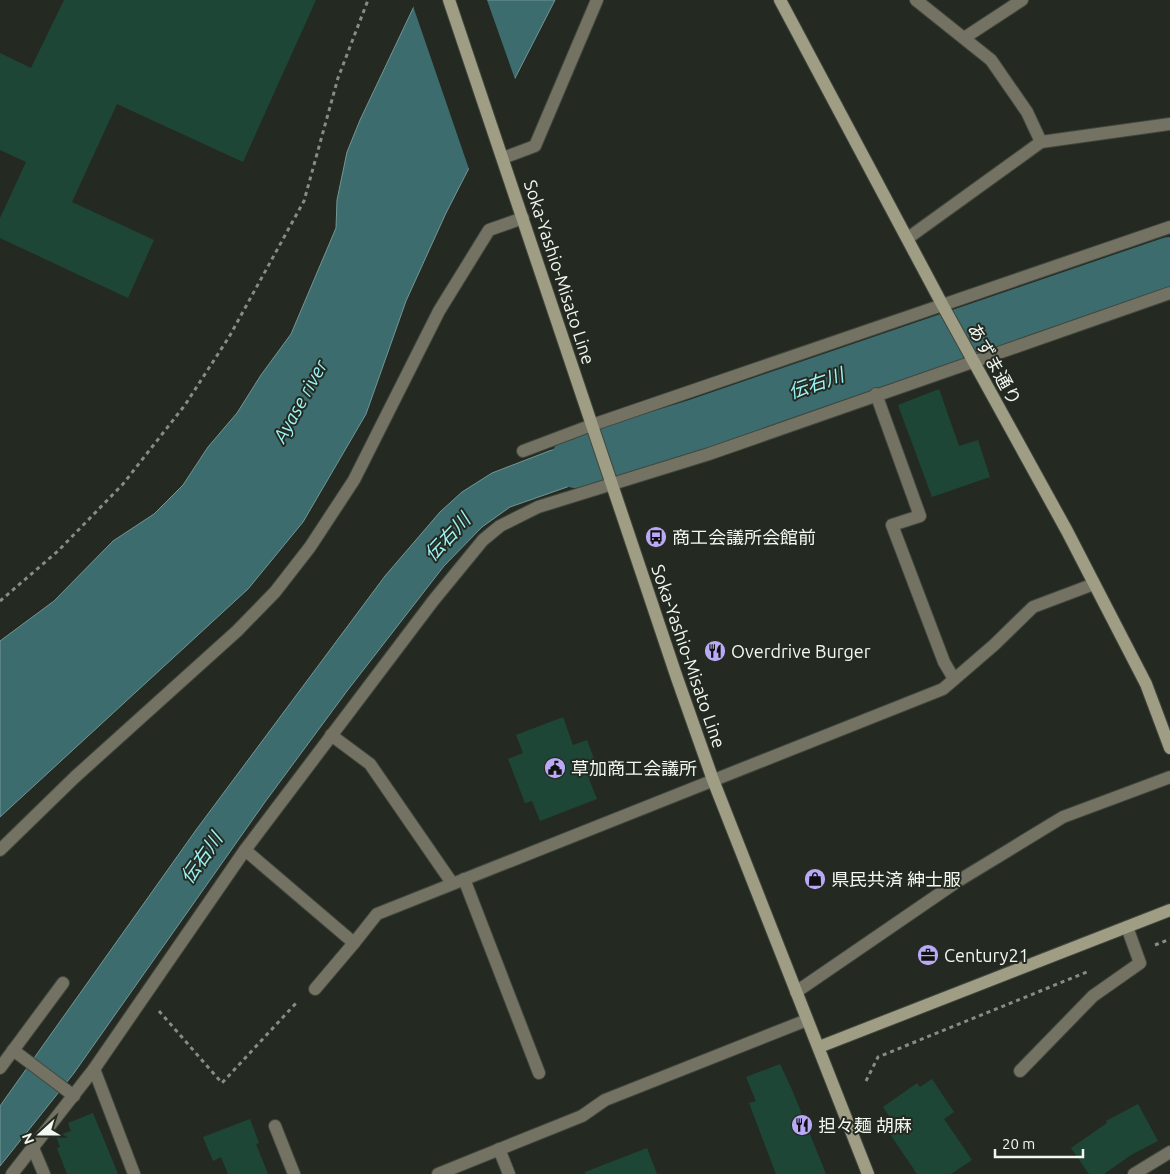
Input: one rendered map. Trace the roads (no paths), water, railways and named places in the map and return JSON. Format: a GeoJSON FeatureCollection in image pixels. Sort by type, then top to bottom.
{"type":"FeatureCollection","features":[{"type":"Feature","properties":{"kind":"main road","name":"Soka-Yashio-Misato Line"},"geometry":{"type":"LineString","coordinates":[[449,0],[713,780],[868,1174]]}},
{"type":"Feature","properties":{"kind":"main road","name":"あずま通り"},"geometry":{"type":"LineString","coordinates":[[780,0],[1094,584],[1146,684],[1170,748]]}},
{"type":"Feature","properties":{"kind":"main road"},"geometry":{"type":"LineString","coordinates":[[819,1047],[1170,910]]}},
{"type":"Feature","properties":{"kind":"street"},"geometry":{"type":"LineString","coordinates":[[503,158],[535,146],[597,0]]}},
{"type":"Feature","properties":{"kind":"street"},"geometry":{"type":"LineString","coordinates":[[916,0],[992,60],[1027,112],[1041,142]]}},
{"type":"Feature","properties":{"kind":"street"},"geometry":{"type":"LineString","coordinates":[[964,38],[1022,0]]}},
{"type":"Feature","properties":{"kind":"street"},"geometry":{"type":"LineString","coordinates":[[908,238],[1041,142],[1170,124]]}},
{"type":"Feature","properties":{"kind":"street"},"geometry":{"type":"LineString","coordinates":[[0,850],[75,777],[237,631],[275,592],[310,547],[354,480],[439,311],[490,230],[523,218]]}},
{"type":"Feature","properties":{"kind":"street"},"geometry":{"type":"LineString","coordinates":[[523,451],[593,430],[946,309],[1170,227]]}},
{"type":"Feature","properties":{"kind":"street"},"geometry":{"type":"LineString","coordinates":[[12,1174],[33,1148],[70,1093],[94,1069],[245,850],[331,734],[433,601],[483,540],[500,526],[538,507],[610,478],[709,454],[876,394],[971,357],[1170,293]]}},
{"type":"Feature","properties":{"kind":"street"},"geometry":{"type":"LineString","coordinates":[[876,394],[920,516],[892,526],[944,662],[954,679]]}},
{"type":"Feature","properties":{"kind":"street"},"geometry":{"type":"LineString","coordinates":[[315,989],[377,914],[943,689],[994,646],[1033,607],[1094,584]]}},
{"type":"Feature","properties":{"kind":"street"},"geometry":{"type":"LineString","coordinates":[[331,734],[370,764],[458,881],[539,1073]]}},
{"type":"Feature","properties":{"kind":"street"},"geometry":{"type":"LineString","coordinates":[[796,992],[958,881],[1063,817],[1170,777]]}},
{"type":"Feature","properties":{"kind":"street"},"geometry":{"type":"LineString","coordinates":[[245,850],[354,943]]}},
{"type":"Feature","properties":{"kind":"street"},"geometry":{"type":"LineString","coordinates":[[1020,1071],[1092,996],[1140,963],[1127,927]]}},
{"type":"Feature","properties":{"kind":"street"},"geometry":{"type":"LineString","coordinates":[[0,1068],[63,983]]}},
{"type":"Feature","properties":{"kind":"street"},"geometry":{"type":"LineString","coordinates":[[438,1174],[582,1116],[605,1100],[807,1020]]}},
{"type":"Feature","properties":{"kind":"street"},"geometry":{"type":"LineString","coordinates":[[13,1050],[70,1093]]}},
{"type":"Feature","properties":{"kind":"street"},"geometry":{"type":"LineString","coordinates":[[94,1069],[134,1174]]}},
{"type":"Feature","properties":{"kind":"street"},"geometry":{"type":"LineString","coordinates":[[275,1126],[294,1174]]}},
{"type":"Feature","properties":{"kind":"street"},"geometry":{"type":"LineString","coordinates":[[33,1148],[44,1174]]}},
{"type":"Feature","properties":{"kind":"street"},"geometry":{"type":"LineString","coordinates":[[499,1149],[508,1174]]}},
{"type":"Feature","properties":{"kind":"street"},"geometry":{"type":"LineString","coordinates":[[1134,1174],[1170,1152]]}},
{"type":"Feature","properties":{"kind":"water","name":"Ayase river"},"geometry":{"type":"Polygon","coordinates":[[[417,0],[555,0],[446,213],[406,301],[366,414],[303,522],[248,589],[0,817],[0,641],[54,601],[113,541],[154,514],[183,485],[208,447],[237,413],[261,375],[291,334],[336,228],[337,200],[347,152],[360,120],[417,0]]]}},
{"type":"Feature","properties":{"kind":"water"},"geometry":{"type":"Polygon","coordinates":[[[638,422],[650,458],[510,507],[482,527],[444,566],[347,691],[265,802],[74,1073],[0,1166],[0,1106],[196,830],[385,576],[440,512],[462,492],[492,473],[549,451],[638,422]]]}},
{"type":"Feature","properties":{"kind":"waterway","name":"伝右川"},"geometry":{"type":"LineString","coordinates":[[576,462],[696,425],[1170,263]]}},
{"type":"Feature","properties":{"kind":"place","name":"商工会議所会館前"},"geometry":{"type":"Point","coordinates":[656,537]}},
{"type":"Feature","properties":{"kind":"place","name":"Overdrive Burger"},"geometry":{"type":"Point","coordinates":[715,651]}},
{"type":"Feature","properties":{"kind":"place","name":"草加商工会議所"},"geometry":{"type":"Point","coordinates":[555,768]}},
{"type":"Feature","properties":{"kind":"place","name":"県民共済 紳士服"},"geometry":{"type":"Point","coordinates":[815,879]}},
{"type":"Feature","properties":{"kind":"place","name":"Century21"},"geometry":{"type":"Point","coordinates":[928,955]}},
{"type":"Feature","properties":{"kind":"place","name":"担々麺 胡麻"},"geometry":{"type":"Point","coordinates":[802,1125]}}]}
